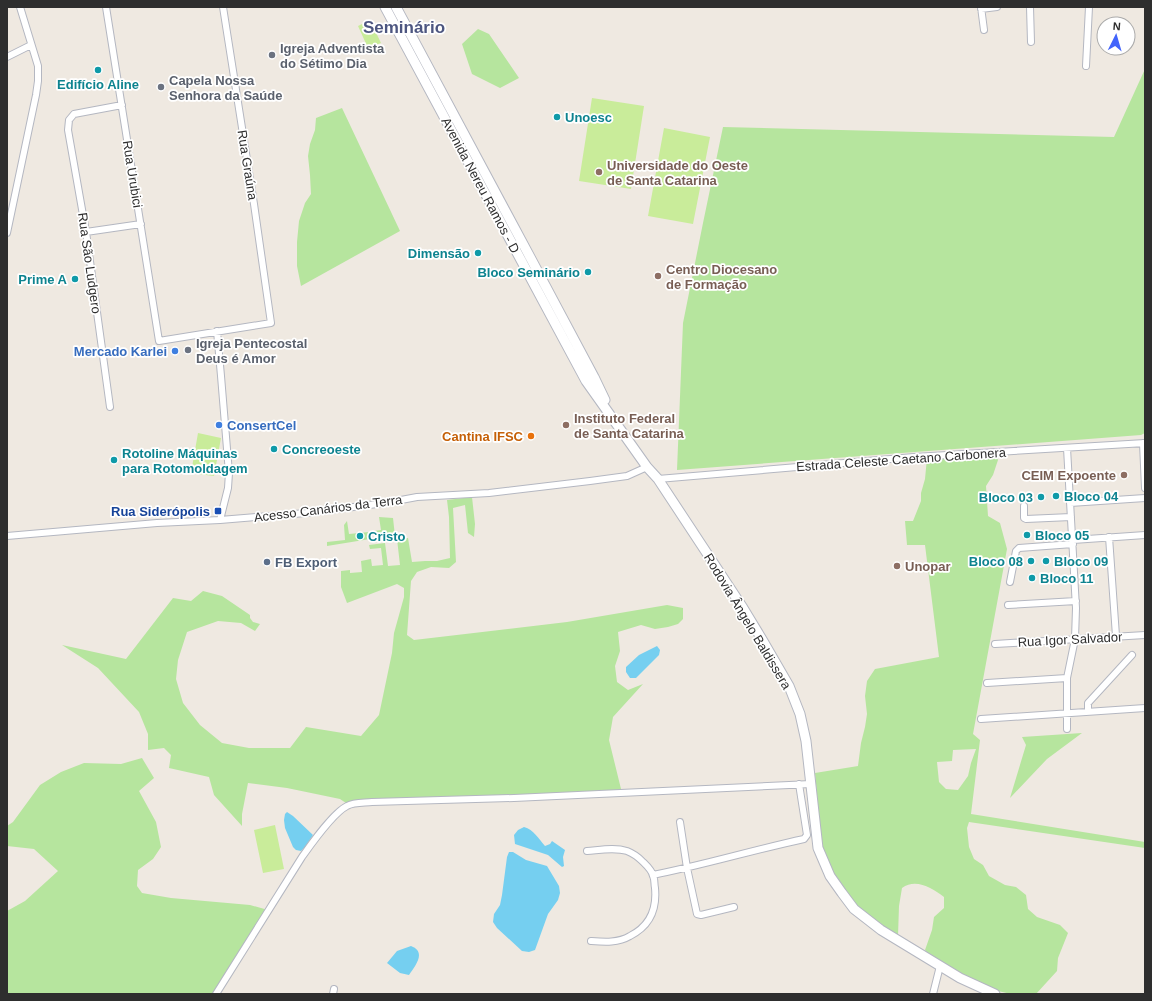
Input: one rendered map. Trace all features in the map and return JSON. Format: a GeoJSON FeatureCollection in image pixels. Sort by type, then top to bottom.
{"type":"FeatureCollection","features":[{"type":"Feature","properties":{"kind":"street"},"geometry":{"type":"LineString","coordinates":[[7,233],[38,81],[38,66],[20,7]]}},
{"type":"Feature","properties":{"kind":"street","name":"Rua Urubici"},"geometry":{"type":"LineString","coordinates":[[106,7],[159,341],[216,331]]}},
{"type":"Feature","properties":{"kind":"street","name":"Rua Graúna"},"geometry":{"type":"LineString","coordinates":[[216,331],[271,323],[223,7]]}},
{"type":"Feature","properties":{"kind":"street","name":"Avenida Nereu Ramos - D"},"geometry":{"type":"LineString","coordinates":[[385,7],[594,377],[616,423],[647,467],[658,479]]}},
{"type":"Feature","properties":{"kind":"street","name":"Avenida Nereu Ramos - D"},"geometry":{"type":"LineString","coordinates":[[396,7],[478,170]]}},
{"type":"Feature","properties":{"kind":"street"},"geometry":{"type":"LineString","coordinates":[[984,30],[981,8],[997,7]]}},
{"type":"Feature","properties":{"kind":"street"},"geometry":{"type":"LineString","coordinates":[[1030,7],[1031,42]]}},
{"type":"Feature","properties":{"kind":"street"},"geometry":{"type":"LineString","coordinates":[[1086,66],[1090,7]]}},
{"type":"Feature","properties":{"kind":"street"},"geometry":{"type":"LineString","coordinates":[[7,57],[31,45]]}},
{"type":"Feature","properties":{"kind":"street","name":"Rua São Ludgero"},"geometry":{"type":"LineString","coordinates":[[110,407],[86,232],[68,130],[69,120],[74,114],[122,105]]}},
{"type":"Feature","properties":{"kind":"street"},"geometry":{"type":"LineString","coordinates":[[86,232],[141,224]]}},
{"type":"Feature","properties":{"kind":"street"},"geometry":{"type":"LineString","coordinates":[[216,331],[229,473],[228,488],[220,520]]}},
{"type":"Feature","properties":{"kind":"street"},"geometry":{"type":"LineString","coordinates":[[1144,443],[1145,488]]}},
{"type":"Feature","properties":{"kind":"street","name":"Estrada Celeste Caetano Carbonera"},"geometry":{"type":"LineString","coordinates":[[658,479],[859,462],[1144,443]]}},
{"type":"Feature","properties":{"kind":"street"},"geometry":{"type":"LineString","coordinates":[[1067,448],[1076,600],[1075,640],[1067,678],[1067,729]]}},
{"type":"Feature","properties":{"kind":"street","name":"Acesso Canários da Terra"},"geometry":{"type":"LineString","coordinates":[[7,536],[312,512],[417,497],[489,493],[627,476],[647,467]]}},
{"type":"Feature","properties":{"kind":"street","name":"Rodovia Ângelo Baldissera"},"geometry":{"type":"LineString","coordinates":[[658,479],[764,641],[789,686],[800,714],[806,741],[818,848],[830,876],[854,909],[881,930],[960,978],[995,994]]}},
{"type":"Feature","properties":{"kind":"street"},"geometry":{"type":"LineString","coordinates":[[1070,503],[1145,498]]}},
{"type":"Feature","properties":{"kind":"street"},"geometry":{"type":"LineString","coordinates":[[1024,506],[1024,518],[1026,519],[1071,517]]}},
{"type":"Feature","properties":{"kind":"street"},"geometry":{"type":"LineString","coordinates":[[1010,582],[1016,551],[1018,548],[1109,537],[1145,535]]}},
{"type":"Feature","properties":{"kind":"street"},"geometry":{"type":"LineString","coordinates":[[1109,537],[1116,636]]}},
{"type":"Feature","properties":{"kind":"street"},"geometry":{"type":"LineString","coordinates":[[1008,605],[1076,600]]}},
{"type":"Feature","properties":{"kind":"street","name":"Rua Igor Salvador"},"geometry":{"type":"LineString","coordinates":[[995,644],[1145,635]]}},
{"type":"Feature","properties":{"kind":"street"},"geometry":{"type":"LineString","coordinates":[[1088,712],[1088,703],[1132,655]]}},
{"type":"Feature","properties":{"kind":"street"},"geometry":{"type":"LineString","coordinates":[[987,683],[1067,678]]}},
{"type":"Feature","properties":{"kind":"street"},"geometry":{"type":"LineString","coordinates":[[981,719],[1145,708]]}},
{"type":"Feature","properties":{"kind":"street"},"geometry":{"type":"LineString","coordinates":[[653,875],[804,839],[807,835],[799,784]]}},
{"type":"Feature","properties":{"kind":"street"},"geometry":{"type":"LineString","coordinates":[[216,994],[302,857],[339,810],[349,805],[372,802],[514,798],[811,784]]}},
{"type":"Feature","properties":{"kind":"street"},"geometry":{"type":"LineString","coordinates":[[680,822],[687,868],[697,914],[701,915],[734,907]]}},
{"type":"Feature","properties":{"kind":"street"},"geometry":{"type":"LineString","coordinates":[[587,851],[616,849],[628,851],[648,867],[653,875],[656,898],[653,912],[648,923],[631,936],[608,942],[591,941]]}},
{"type":"Feature","properties":{"kind":"street"},"geometry":{"type":"LineString","coordinates":[[933,994],[940,966]]}},
{"type":"Feature","properties":{"kind":"green space"},"geometry":{"type":"Polygon","coordinates":[[[370,20],[381,43],[368,48],[358,26],[370,20]]]}},
{"type":"Feature","properties":{"kind":"green space"},"geometry":{"type":"Polygon","coordinates":[[[478,29],[489,34],[519,78],[500,88],[472,74],[462,44],[478,29]]]}},
{"type":"Feature","properties":{"kind":"green space"},"geometry":{"type":"Polygon","coordinates":[[[1145,69],[1145,433],[1141,435],[677,470],[683,323],[723,127],[1114,137],[1145,69]]]}},
{"type":"Feature","properties":{"kind":"green space"},"geometry":{"type":"Polygon","coordinates":[[[592,98],[644,106],[631,189],[579,181],[592,98]]]}},
{"type":"Feature","properties":{"kind":"green space"},"geometry":{"type":"Polygon","coordinates":[[[342,108],[400,231],[301,286],[297,266],[297,242],[299,221],[305,203],[311,194],[308,156],[310,144],[315,130],[316,118],[342,108]]]}},
{"type":"Feature","properties":{"kind":"green space"},"geometry":{"type":"Polygon","coordinates":[[[664,128],[710,137],[693,224],[648,216],[664,128]]]}},
{"type":"Feature","properties":{"kind":"green space"},"geometry":{"type":"Polygon","coordinates":[[[198,433],[221,438],[214,476],[191,473],[198,433]]]}},
{"type":"Feature","properties":{"kind":"green space"},"geometry":{"type":"Polygon","coordinates":[[[996,455],[998,460],[993,475],[986,486],[988,516],[1000,523],[1007,549],[973,734],[980,740],[971,814],[1145,842],[1145,848],[969,822],[967,828],[969,847],[974,859],[983,865],[989,876],[1005,885],[1016,887],[1026,895],[1028,909],[1037,917],[1060,925],[1068,933],[1058,958],[1057,971],[1036,994],[1011,994],[998,991],[957,972],[928,954],[925,950],[932,930],[934,917],[944,908],[944,897],[924,885],[913,884],[902,888],[899,906],[898,936],[892,934],[857,906],[834,873],[822,846],[815,773],[858,766],[867,714],[865,696],[867,681],[875,669],[939,657],[925,545],[907,545],[905,521],[913,521],[921,501],[927,458],[996,455]],[[976,749],[953,750],[952,761],[937,762],[939,782],[946,789],[958,790],[968,776],[976,749]]]}},
{"type":"Feature","properties":{"kind":"green space"},"geometry":{"type":"Polygon","coordinates":[[[472,497],[475,524],[474,537],[468,533],[465,505],[453,508],[456,562],[449,568],[431,567],[417,572],[411,581],[407,635],[414,640],[567,622],[667,605],[683,608],[683,619],[678,624],[655,629],[641,625],[618,632],[620,651],[615,666],[617,682],[628,690],[643,684],[613,717],[609,740],[622,793],[349,805],[340,799],[287,788],[248,783],[242,814],[242,826],[214,795],[209,777],[169,768],[171,755],[164,748],[148,750],[148,734],[139,712],[98,668],[62,645],[126,659],[173,598],[191,601],[203,591],[222,596],[250,615],[253,622],[260,624],[255,631],[241,623],[218,621],[187,632],[178,660],[176,679],[183,703],[200,725],[222,743],[249,748],[290,748],[306,727],[361,736],[379,715],[392,653],[394,633],[404,597],[404,588],[397,584],[347,603],[341,587],[341,571],[350,570],[350,573],[362,572],[361,561],[371,559],[372,566],[383,565],[381,548],[370,549],[369,545],[385,543],[388,566],[400,565],[397,539],[408,538],[412,562],[437,561],[450,558],[447,500],[472,497]]]}},
{"type":"Feature","properties":{"kind":"green space"},"geometry":{"type":"Polygon","coordinates":[[[379,517],[393,518],[395,536],[375,539],[374,531],[381,530],[379,517]]]}},
{"type":"Feature","properties":{"kind":"green space"},"geometry":{"type":"Polygon","coordinates":[[[347,521],[349,534],[369,532],[370,539],[327,546],[327,542],[345,540],[344,525],[347,521]]]}},
{"type":"Feature","properties":{"kind":"green space"},"geometry":{"type":"Polygon","coordinates":[[[1082,733],[1047,759],[1010,798],[1026,745],[1022,737],[1082,733]]]}},
{"type":"Feature","properties":{"kind":"green space"},"geometry":{"type":"Polygon","coordinates":[[[142,758],[154,778],[139,791],[156,822],[161,847],[153,859],[138,870],[137,886],[142,893],[171,898],[250,905],[268,910],[216,994],[7,994],[7,911],[25,901],[58,871],[34,849],[7,846],[7,826],[13,822],[40,785],[61,772],[84,763],[121,764],[142,758]]]}},
{"type":"Feature","properties":{"kind":"green space"},"geometry":{"type":"Polygon","coordinates":[[[275,825],[284,869],[263,873],[254,830],[275,825]]]}},
{"type":"Feature","properties":{"kind":"water"},"geometry":{"type":"Polygon","coordinates":[[[657,646],[660,650],[659,655],[636,678],[630,678],[626,672],[626,667],[639,655],[657,646]]]}},
{"type":"Feature","properties":{"kind":"water"},"geometry":{"type":"Polygon","coordinates":[[[287,812],[313,835],[301,851],[296,850],[293,847],[285,828],[284,820],[287,812]]]}},
{"type":"Feature","properties":{"kind":"water"},"geometry":{"type":"Polygon","coordinates":[[[524,827],[533,832],[545,846],[550,844],[552,841],[565,850],[563,857],[564,866],[562,867],[548,855],[515,844],[514,835],[518,830],[524,827]]]}},
{"type":"Feature","properties":{"kind":"water"},"geometry":{"type":"Polygon","coordinates":[[[509,852],[513,852],[526,860],[547,866],[559,886],[560,893],[558,900],[548,914],[535,950],[529,952],[522,951],[497,928],[493,922],[494,914],[500,905],[509,852]]]}},
{"type":"Feature","properties":{"kind":"water"},"geometry":{"type":"Polygon","coordinates":[[[411,946],[416,949],[419,955],[409,975],[400,973],[387,963],[397,951],[411,946]]]}},
{"type":"Feature","properties":{"kind":"place","name":"Igreja Adventista do Sétimo Dia"},"geometry":{"type":"Point","coordinates":[272,55]}},
{"type":"Feature","properties":{"kind":"place","name":"Edifício Aline"},"geometry":{"type":"Point","coordinates":[98,70]}},
{"type":"Feature","properties":{"kind":"place","name":"Capela Nossa Senhora da Saúde"},"geometry":{"type":"Point","coordinates":[161,87]}},
{"type":"Feature","properties":{"kind":"place","name":"Unoesc"},"geometry":{"type":"Point","coordinates":[557,117]}},
{"type":"Feature","properties":{"kind":"place","name":"Universidade do Oeste de Santa Catarina"},"geometry":{"type":"Point","coordinates":[599,172]}},
{"type":"Feature","properties":{"kind":"place","name":"Dimensão"},"geometry":{"type":"Point","coordinates":[478,253]}},
{"type":"Feature","properties":{"kind":"place","name":"Bloco Seminário"},"geometry":{"type":"Point","coordinates":[588,272]}},
{"type":"Feature","properties":{"kind":"place","name":"Centro Diocesano de Formação"},"geometry":{"type":"Point","coordinates":[658,276]}},
{"type":"Feature","properties":{"kind":"place","name":"Prime A"},"geometry":{"type":"Point","coordinates":[75,279]}},
{"type":"Feature","properties":{"kind":"place","name":"Igreja Pentecostal Deus é Amor"},"geometry":{"type":"Point","coordinates":[188,350]}},
{"type":"Feature","properties":{"kind":"place","name":"Mercado Karlei"},"geometry":{"type":"Point","coordinates":[175,351]}},
{"type":"Feature","properties":{"kind":"place","name":"ConsertCel"},"geometry":{"type":"Point","coordinates":[219,425]}},
{"type":"Feature","properties":{"kind":"place","name":"Instituto Federal de Santa Catarina"},"geometry":{"type":"Point","coordinates":[566,425]}},
{"type":"Feature","properties":{"kind":"place","name":"Cantina IFSC"},"geometry":{"type":"Point","coordinates":[531,436]}},
{"type":"Feature","properties":{"kind":"place","name":"Concreoeste"},"geometry":{"type":"Point","coordinates":[274,449]}},
{"type":"Feature","properties":{"kind":"place","name":"Rotoline Máquinas para Rotomoldagem"},"geometry":{"type":"Point","coordinates":[114,460]}},
{"type":"Feature","properties":{"kind":"place","name":"CEIM Expoente"},"geometry":{"type":"Point","coordinates":[1124,475]}},
{"type":"Feature","properties":{"kind":"place","name":"Bloco 04"},"geometry":{"type":"Point","coordinates":[1056,496]}},
{"type":"Feature","properties":{"kind":"place","name":"Bloco 03"},"geometry":{"type":"Point","coordinates":[1041,497]}},
{"type":"Feature","properties":{"kind":"place","name":"Rua Siderópolis"},"geometry":{"type":"Point","coordinates":[218,511]}},
{"type":"Feature","properties":{"kind":"place","name":"Bloco 05"},"geometry":{"type":"Point","coordinates":[1027,535]}},
{"type":"Feature","properties":{"kind":"place","name":"Cristo"},"geometry":{"type":"Point","coordinates":[360,536]}},
{"type":"Feature","properties":{"kind":"place","name":"Bloco 08"},"geometry":{"type":"Point","coordinates":[1031,561]}},
{"type":"Feature","properties":{"kind":"place","name":"Bloco 09"},"geometry":{"type":"Point","coordinates":[1046,561]}},
{"type":"Feature","properties":{"kind":"place","name":"FB Export"},"geometry":{"type":"Point","coordinates":[267,562]}},
{"type":"Feature","properties":{"kind":"place","name":"Unopar"},"geometry":{"type":"Point","coordinates":[897,566]}},
{"type":"Feature","properties":{"kind":"place","name":"Bloco 11"},"geometry":{"type":"Point","coordinates":[1032,578]}},
{"type":"Feature","properties":{"kind":"district","name":"Seminário"},"geometry":{"type":"Point","coordinates":[404,27]}}]}
